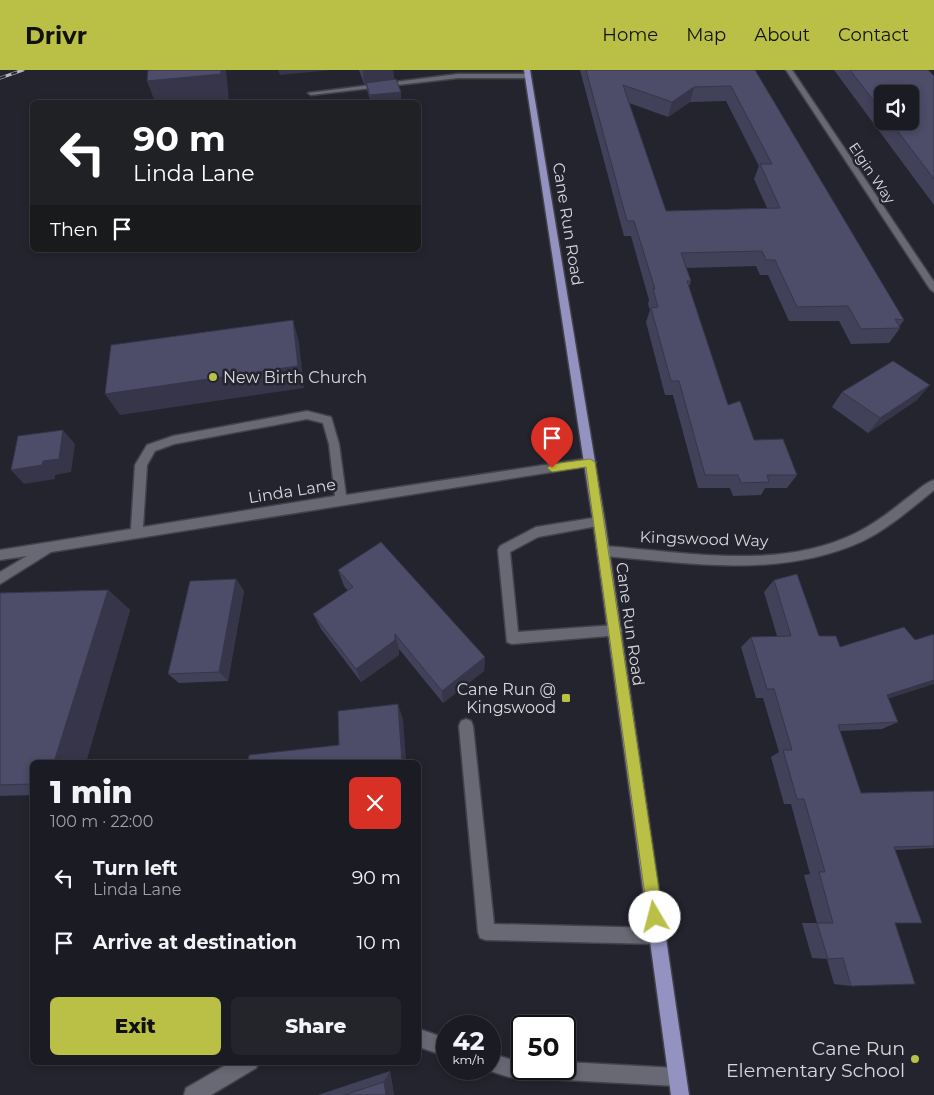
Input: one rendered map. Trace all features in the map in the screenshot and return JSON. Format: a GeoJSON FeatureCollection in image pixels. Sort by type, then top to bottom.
{"type":"FeatureCollection","features":[{"type":"Feature","properties":{"kind":"main road","name":"Cane Run Road"},"geometry":{"type":"LineString","coordinates":[[528,73],[604,551],[680,1095]]}},
{"type":"Feature","properties":{"kind":"street","name":"Elgin Way"},"geometry":{"type":"LineString","coordinates":[[789,70],[934,289]]}},
{"type":"Feature","properties":{"kind":"street"},"geometry":{"type":"LineString","coordinates":[[311,92],[409,79],[528,73]]}},
{"type":"Feature","properties":{"kind":"street"},"geometry":{"type":"LineString","coordinates":[[136,533],[141,465],[152,448],[172,440],[307,415],[327,420],[334,444],[341,500]]}},
{"type":"Feature","properties":{"kind":"street","name":"Linda Lane"},"geometry":{"type":"LineString","coordinates":[[0,555],[590,462]]}},
{"type":"Feature","properties":{"kind":"street","name":"Kingswood Way"},"geometry":{"type":"LineString","coordinates":[[604,551],[725,559],[772,559],[804,555],[832,548],[859,537],[896,514],[934,484]]}},
{"type":"Feature","properties":{"kind":"street"},"geometry":{"type":"LineString","coordinates":[[599,522],[536,532],[504,550],[512,638],[615,631]]}},
{"type":"Feature","properties":{"kind":"street"},"geometry":{"type":"LineString","coordinates":[[0,579],[50,547]]}},
{"type":"Feature","properties":{"kind":"street"},"geometry":{"type":"LineString","coordinates":[[466,726],[486,932],[658,936]]}},
{"type":"Feature","properties":{"kind":"street"},"geometry":{"type":"LineString","coordinates":[[421,1039],[436,1044]]}},
{"type":"Feature","properties":{"kind":"street"},"geometry":{"type":"LineString","coordinates":[[193,1095],[245,1065]]}},
{"type":"Feature","properties":{"kind":"street"},"geometry":{"type":"LineString","coordinates":[[576,1072],[677,1077]]}},
{"type":"Feature","properties":{"kind":"building"},"geometry":{"type":"Polygon","coordinates":[[[148,70],[221,70],[221,74],[147,81],[148,70]]]}},
{"type":"Feature","properties":{"kind":"building"},"geometry":{"type":"Polygon","coordinates":[[[586,70],[755,70],[904,320],[895,319],[900,328],[861,329],[848,306],[797,307],[775,260],[766,260],[762,251],[681,253],[691,281],[687,281],[728,405],[740,401],[754,440],[783,439],[797,475],[767,475],[769,482],[741,483],[738,475],[705,475],[679,381],[671,381],[651,308],[658,307],[653,289],[655,289],[634,221],[627,221],[586,70]],[[623,85],[666,211],[780,208],[760,164],[772,164],[731,86],[694,87],[672,102],[623,85]]]}},
{"type":"Feature","properties":{"kind":"building"},"geometry":{"type":"Polygon","coordinates":[[[850,70],[928,70],[934,76],[934,179],[897,130],[919,130],[919,85],[874,85],[874,102],[850,70]]]}},
{"type":"Feature","properties":{"kind":"building"},"geometry":{"type":"Polygon","coordinates":[[[396,79],[401,92],[370,95],[366,83],[396,79]]]}},
{"type":"Feature","properties":{"kind":"building"},"geometry":{"type":"Polygon","coordinates":[[[293,320],[298,366],[105,394],[111,345],[293,320]]]}},
{"type":"Feature","properties":{"kind":"building"},"geometry":{"type":"Polygon","coordinates":[[[893,361],[930,385],[880,418],[842,392],[893,361]]]}},
{"type":"Feature","properties":{"kind":"building"},"geometry":{"type":"Polygon","coordinates":[[[63,430],[59,459],[43,461],[42,465],[11,470],[18,436],[63,430]]]}},
{"type":"Feature","properties":{"kind":"building"},"geometry":{"type":"Polygon","coordinates":[[[381,542],[485,657],[442,691],[395,634],[395,640],[356,669],[313,614],[353,587],[338,570],[381,542]]]}},
{"type":"Feature","properties":{"kind":"building"},"geometry":{"type":"Polygon","coordinates":[[[797,574],[819,636],[836,636],[840,647],[904,627],[915,640],[934,634],[934,680],[887,695],[898,722],[838,725],[861,793],[934,791],[934,846],[894,847],[922,923],[895,923],[915,984],[851,986],[843,958],[828,959],[817,923],[833,923],[819,872],[825,872],[804,799],[797,799],[783,750],[792,750],[774,689],[767,689],[751,637],[791,636],[774,580],[797,574]]]}},
{"type":"Feature","properties":{"kind":"building"},"geometry":{"type":"Polygon","coordinates":[[[236,579],[219,672],[168,674],[190,581],[236,579]]]}},
{"type":"Feature","properties":{"kind":"building"},"geometry":{"type":"Polygon","coordinates":[[[108,590],[55,760],[30,760],[30,784],[0,785],[0,593],[108,590]]]}},
{"type":"Feature","properties":{"kind":"building"},"geometry":{"type":"Polygon","coordinates":[[[398,704],[402,760],[248,760],[249,755],[339,745],[338,711],[398,704]]]}},
{"type":"Feature","properties":{"kind":"building"},"geometry":{"type":"Polygon","coordinates":[[[384,1082],[386,1095],[344,1095],[384,1082]]]}},
{"type":"Feature","properties":{"kind":"railway"},"geometry":{"type":"LineString","coordinates":[[0,78],[23,70]]}},
{"type":"Feature","properties":{"kind":"place","name":"New Birth Church"},"geometry":{"type":"Point","coordinates":[213,377]}},
{"type":"Feature","properties":{"kind":"place","name":"Cane Run @ Kingswood"},"geometry":{"type":"Point","coordinates":[566,698]}},
{"type":"Feature","properties":{"kind":"place","name":"Cane Run Elementary School"},"geometry":{"type":"Point","coordinates":[915,1059]}},
{"type":"Feature","properties":{"kind":"route"},"geometry":{"type":"LineString","coordinates":[[552,468],[590,462],[655,917]]}}]}
